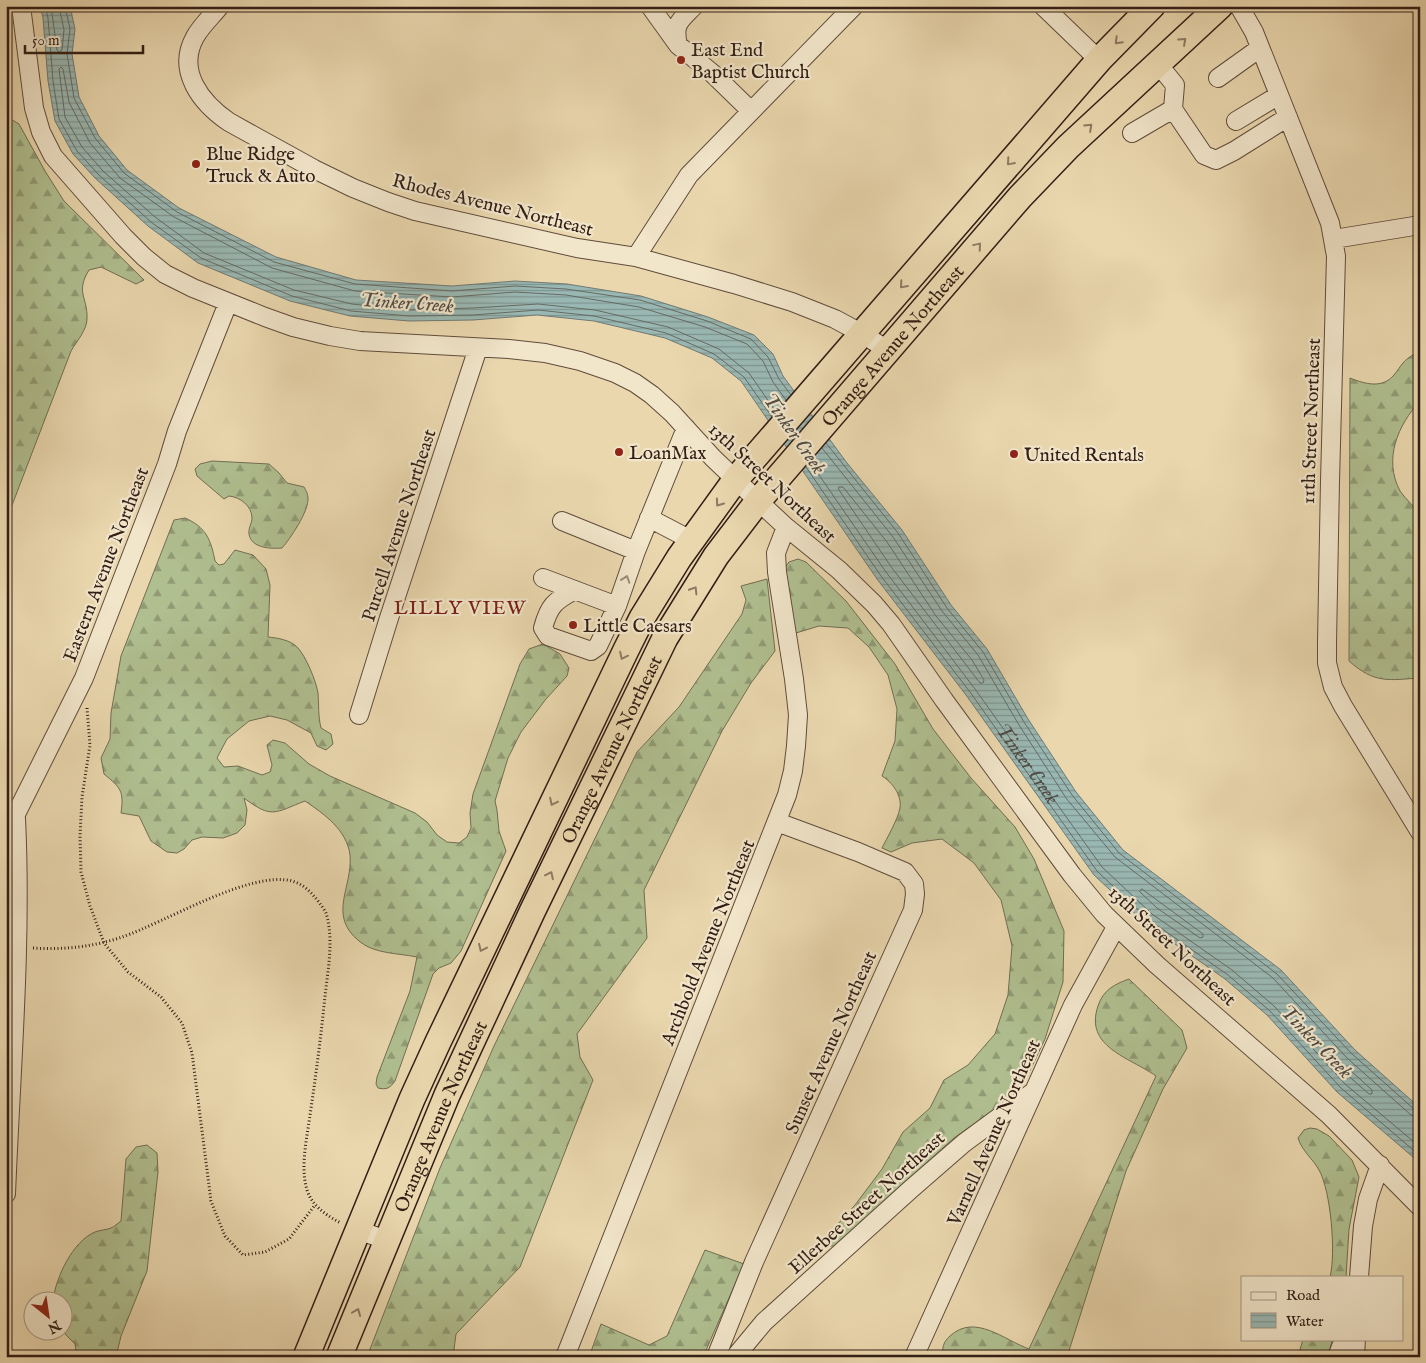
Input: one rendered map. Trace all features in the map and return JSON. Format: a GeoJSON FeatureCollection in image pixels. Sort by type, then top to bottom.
{"type":"FeatureCollection","features":[{"type":"Feature","properties":{"kind":"highway","name":"Orange Avenue Northeast"},"geometry":{"type":"LineString","coordinates":[[306,1357],[412,1099],[504,901],[638,626],[665,579],[691,540],[736,480],[861,333],[1099,60],[1152,6]]}},
{"type":"Feature","properties":{"kind":"highway","name":"Orange Avenue Northeast"},"geometry":{"type":"LineString","coordinates":[[339,1357],[446,1095],[532,912],[665,638],[716,556],[758,501],[1027,190],[1068,147],[1220,6]]}},
{"type":"Feature","properties":{"kind":"street","name":"13th Street Northeast"},"geometry":{"type":"LineString","coordinates":[[21,6],[34,108],[41,132],[53,156],[124,236],[164,274],[228,303],[293,327],[360,341],[545,352],[615,373],[635,383],[652,395],[758,501],[786,527],[839,570],[874,604],[891,624],[1072,875],[1116,927],[1283,1074],[1380,1165],[1420,1206]]}},
{"type":"Feature","properties":{"kind":"street","name":"Rhodes Avenue Northeast"},"geometry":{"type":"LineString","coordinates":[[220,6],[196,35],[190,48],[188,58],[189,75],[196,90],[206,104],[229,122],[314,169],[353,188],[415,211],[577,248],[636,258],[792,302],[834,319],[889,351]]}},
{"type":"Feature","properties":{"kind":"street"},"geometry":{"type":"LineString","coordinates":[[650,6],[678,45],[712,73],[751,111]]}},
{"type":"Feature","properties":{"kind":"street"},"geometry":{"type":"LineString","coordinates":[[678,45],[675,33],[678,22],[694,6]]}},
{"type":"Feature","properties":{"kind":"street"},"geometry":{"type":"LineString","coordinates":[[636,258],[689,175],[854,6]]}},
{"type":"Feature","properties":{"kind":"street"},"geometry":{"type":"LineString","coordinates":[[1043,6],[1099,60]]}},
{"type":"Feature","properties":{"kind":"street","name":"11th Street Northeast"},"geometry":{"type":"LineString","coordinates":[[1239,6],[1254,32],[1330,223],[1334,239],[1336,256],[1327,663],[1330,678],[1343,706],[1420,832]]}},
{"type":"Feature","properties":{"kind":"street"},"geometry":{"type":"LineString","coordinates":[[1218,78],[1260,48]]}},
{"type":"Feature","properties":{"kind":"street"},"geometry":{"type":"LineString","coordinates":[[1158,64],[1175,85],[1173,108],[1204,155],[1216,160],[1288,118]]}},
{"type":"Feature","properties":{"kind":"street"},"geometry":{"type":"LineString","coordinates":[[1236,121],[1279,95]]}},
{"type":"Feature","properties":{"kind":"street"},"geometry":{"type":"LineString","coordinates":[[1132,133],[1173,108]]}},
{"type":"Feature","properties":{"kind":"street"},"geometry":{"type":"LineString","coordinates":[[1334,239],[1420,225]]}},
{"type":"Feature","properties":{"kind":"street","name":"Eastern Avenue Northeast"},"geometry":{"type":"LineString","coordinates":[[6,834],[84,678],[177,431],[228,303]]}},
{"type":"Feature","properties":{"kind":"street","name":"Purcell Avenue Northeast"},"geometry":{"type":"LineString","coordinates":[[359,715],[478,348]]}},
{"type":"Feature","properties":{"kind":"street"},"geometry":{"type":"LineString","coordinates":[[575,590],[564,596],[547,612],[543,628],[548,636],[591,650],[598,646],[617,606],[636,551],[686,428]]}},
{"type":"Feature","properties":{"kind":"street"},"geometry":{"type":"LineString","coordinates":[[649,518],[691,540]]}},
{"type":"Feature","properties":{"kind":"street"},"geometry":{"type":"LineString","coordinates":[[562,521],[636,551]]}},
{"type":"Feature","properties":{"kind":"street","name":"Archbold Avenue Northeast"},"geometry":{"type":"LineString","coordinates":[[565,1357],[787,795],[793,771],[797,722],[794,679],[776,572],[776,553],[786,527]]}},
{"type":"Feature","properties":{"kind":"street"},"geometry":{"type":"LineString","coordinates":[[543,578],[617,606]]}},
{"type":"Feature","properties":{"kind":"street"},"geometry":{"type":"LineString","coordinates":[[6,1194],[17,947],[18,872],[16,817]]}},
{"type":"Feature","properties":{"kind":"street","name":"Sunset Avenue Northeast"},"geometry":{"type":"LineString","coordinates":[[716,1357],[754,1262],[913,910],[915,894],[914,884],[904,872],[858,852],[777,822]]}},
{"type":"Feature","properties":{"kind":"street"},"geometry":{"type":"LineString","coordinates":[[504,901],[532,912]]}},
{"type":"Feature","properties":{"kind":"street","name":"Varnell Avenue Northeast"},"geometry":{"type":"LineString","coordinates":[[914,1357],[1073,1005],[1116,927]]}},
{"type":"Feature","properties":{"kind":"street","name":"Ellerbee Street Northeast"},"geometry":{"type":"LineString","coordinates":[[735,1357],[764,1322],[911,1189],[964,1143],[1035,1091]]}},
{"type":"Feature","properties":{"kind":"street"},"geometry":{"type":"LineString","coordinates":[[1359,1276],[1363,1226],[1368,1199],[1380,1165]]}},
{"type":"Feature","properties":{"kind":"street"},"geometry":{"type":"LineString","coordinates":[[358,1230],[386,1240]]}},
{"type":"Feature","properties":{"kind":"street"},"geometry":{"type":"LineString","coordinates":[[1337,1357],[1344,1340]]}},
{"type":"Feature","properties":{"kind":"street"},"geometry":{"type":"LineString","coordinates":[[1355,1357],[1356,1340]]}},
{"type":"Feature","properties":{"kind":"path"},"geometry":{"type":"LineString","coordinates":[[84,678],[90,746],[82,797],[81,872],[90,906],[104,943],[128,972],[161,997],[182,1023],[192,1053],[211,1201],[225,1236],[243,1255],[265,1252],[289,1239],[315,1205]]}},
{"type":"Feature","properties":{"kind":"path"},"geometry":{"type":"LineString","coordinates":[[17,947],[78,948],[104,943],[142,929],[221,894],[270,880],[291,880],[303,885],[325,910],[330,926],[329,965],[319,1060],[306,1142],[304,1177],[308,1192],[315,1205],[339,1222],[358,1230]]}},
{"type":"Feature","properties":{"kind":"green space"},"geometry":{"type":"Polygon","coordinates":[[[9,118],[19,124],[64,201],[144,280],[136,284],[101,267],[89,270],[82,290],[87,312],[87,323],[71,351],[6,521],[6,119],[9,118]]]}},
{"type":"Feature","properties":{"kind":"green space"},"geometry":{"type":"Polygon","coordinates":[[[1415,354],[1420,354],[1420,401],[1405,421],[1395,443],[1393,467],[1400,491],[1420,516],[1420,678],[1390,680],[1367,674],[1349,661],[1350,378],[1379,384],[1394,375],[1405,361],[1415,354]]]}},
{"type":"Feature","properties":{"kind":"green space"},"geometry":{"type":"Polygon","coordinates":[[[212,461],[269,464],[287,483],[304,487],[308,498],[305,510],[294,532],[282,548],[262,547],[253,542],[249,534],[252,518],[248,506],[241,500],[233,497],[229,496],[224,499],[197,476],[195,469],[200,464],[212,461]]]}},
{"type":"Feature","properties":{"kind":"green space"},"geometry":{"type":"Polygon","coordinates":[[[185,518],[203,530],[212,547],[215,561],[219,565],[224,564],[235,550],[253,555],[266,569],[270,585],[268,637],[291,643],[304,656],[317,688],[321,728],[331,734],[333,744],[326,750],[317,746],[311,733],[287,720],[270,716],[249,721],[227,739],[217,758],[224,767],[238,766],[262,775],[270,772],[272,765],[267,745],[273,740],[285,743],[309,764],[330,776],[415,813],[427,822],[437,835],[447,842],[459,843],[467,837],[471,828],[470,813],[473,794],[520,664],[529,649],[543,644],[560,654],[569,668],[567,676],[546,699],[521,732],[508,758],[495,801],[499,831],[506,851],[461,951],[451,963],[439,968],[433,974],[395,1081],[388,1088],[378,1088],[376,1084],[377,1077],[410,991],[417,957],[372,948],[359,941],[350,931],[343,911],[350,855],[344,838],[334,824],[305,801],[273,812],[261,809],[244,798],[247,810],[245,825],[237,833],[223,838],[202,837],[192,840],[184,849],[177,853],[167,852],[151,841],[139,816],[121,813],[122,800],[120,790],[104,774],[101,758],[110,739],[111,713],[121,656],[174,520],[185,518]]]}},
{"type":"Feature","properties":{"kind":"green space"},"geometry":{"type":"Polygon","coordinates":[[[798,559],[806,562],[846,601],[895,664],[933,729],[971,778],[1015,827],[1034,859],[1064,931],[1063,982],[1045,1039],[1024,1083],[992,1111],[954,1138],[834,1246],[825,1246],[828,1235],[855,1205],[882,1169],[903,1132],[930,1108],[944,1080],[968,1065],[995,1034],[1008,995],[1012,946],[1001,900],[974,863],[942,839],[912,843],[891,852],[882,848],[900,808],[896,789],[882,776],[895,741],[897,709],[888,675],[869,647],[848,628],[819,626],[796,633],[791,627],[784,569],[789,562],[798,559]]]}},
{"type":"Feature","properties":{"kind":"green space"},"geometry":{"type":"Polygon","coordinates":[[[767,579],[775,651],[751,683],[722,731],[644,890],[647,938],[577,1034],[580,1057],[593,1080],[520,1267],[456,1334],[453,1357],[367,1357],[440,1168],[494,1046],[637,752],[679,707],[742,614],[746,600],[741,586],[767,579]]]}},
{"type":"Feature","properties":{"kind":"green space"},"geometry":{"type":"Polygon","coordinates":[[[1129,979],[1182,1030],[1187,1048],[1163,1089],[1126,1171],[1067,1357],[943,1357],[944,1345],[948,1338],[960,1330],[969,1327],[990,1330],[1029,1349],[1156,1076],[1112,1049],[1097,1032],[1095,1020],[1100,1000],[1114,986],[1129,979]]]}},
{"type":"Feature","properties":{"kind":"green space"},"geometry":{"type":"Polygon","coordinates":[[[1310,1128],[1317,1129],[1329,1136],[1352,1160],[1359,1177],[1349,1229],[1346,1276],[1330,1276],[1332,1239],[1327,1192],[1319,1170],[1302,1147],[1298,1138],[1304,1130],[1310,1128]]]}},
{"type":"Feature","properties":{"kind":"green space"},"geometry":{"type":"Polygon","coordinates":[[[147,1145],[157,1153],[158,1172],[147,1271],[121,1336],[116,1357],[77,1357],[75,1344],[71,1340],[72,1290],[55,1290],[67,1261],[80,1243],[95,1232],[111,1228],[121,1221],[126,1159],[136,1147],[147,1145]]]}},
{"type":"Feature","properties":{"kind":"green space"},"geometry":{"type":"Polygon","coordinates":[[[705,1250],[744,1264],[703,1357],[589,1357],[601,1324],[649,1345],[667,1336],[705,1250]]]}},
{"type":"Feature","properties":{"kind":"green space"},"geometry":{"type":"Polygon","coordinates":[[[1303,1340],[1333,1340],[1327,1357],[1298,1357],[1303,1340]]]}},
{"type":"Feature","properties":{"kind":"water","name":"Tinker Creek"},"geometry":{"type":"Polygon","coordinates":[[[40,6],[70,6],[75,29],[72,54],[79,97],[99,136],[127,170],[179,208],[276,257],[356,280],[452,286],[515,281],[567,284],[641,296],[708,317],[754,335],[773,354],[783,376],[847,463],[902,530],[951,605],[987,649],[1028,719],[1076,792],[1123,850],[1281,970],[1355,1050],[1420,1108],[1420,1163],[1337,1092],[1267,1015],[1225,979],[1145,923],[1094,875],[966,695],[877,579],[741,381],[712,358],[665,338],[594,321],[537,315],[473,320],[409,321],[350,316],[290,301],[198,263],[148,226],[95,178],[73,154],[55,121],[48,81],[43,18],[40,6]]]}},
{"type":"Feature","properties":{"kind":"place","name":"East End Baptist Church"},"geometry":{"type":"Point","coordinates":[681,60]}},
{"type":"Feature","properties":{"kind":"place","name":"Blue Ridge Truck & Auto"},"geometry":{"type":"Point","coordinates":[196,164]}},
{"type":"Feature","properties":{"kind":"place","name":"LoanMax"},"geometry":{"type":"Point","coordinates":[619,452]}},
{"type":"Feature","properties":{"kind":"place","name":"United Rentals"},"geometry":{"type":"Point","coordinates":[1014,454]}},
{"type":"Feature","properties":{"kind":"place","name":"Little Caesars"},"geometry":{"type":"Point","coordinates":[573,625]}},
{"type":"Feature","properties":{"kind":"district","name":"LILLY VIEW"},"geometry":{"type":"Point","coordinates":[460,607]}}]}
